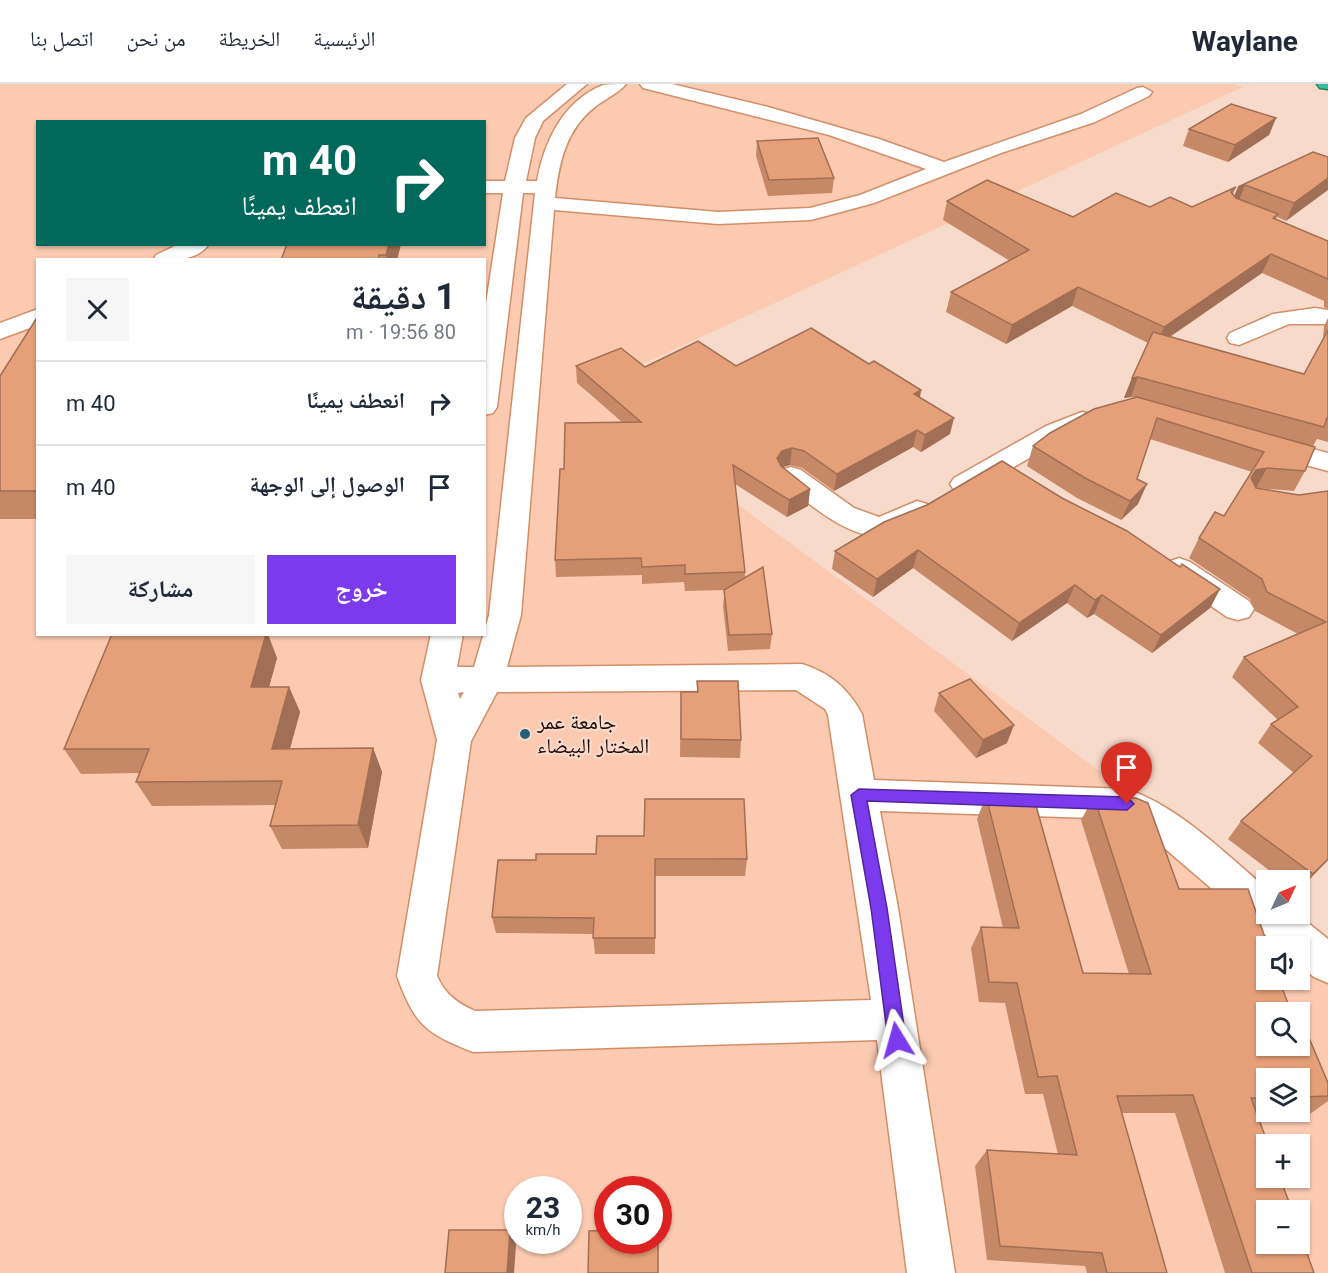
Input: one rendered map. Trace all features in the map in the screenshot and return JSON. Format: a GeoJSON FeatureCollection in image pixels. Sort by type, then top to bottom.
{"type":"FeatureCollection","features":[{"type":"Feature","properties":{"kind":"street"},"geometry":{"type":"LineString","coordinates":[[486,392],[514,187],[525,138],[535,118],[578,84]]}},
{"type":"Feature","properties":{"kind":"street"},"geometry":{"type":"LineString","coordinates":[[617,84],[580,110],[562,128],[556,142],[545,195],[505,615],[487,681],[454,740],[417,976],[427,1003],[444,1018],[473,1032],[894,1019]]}},
{"type":"Feature","properties":{"kind":"street"},"geometry":{"type":"LineString","coordinates":[[650,84],[785,117],[892,147],[945,169]]}},
{"type":"Feature","properties":{"kind":"street"},"geometry":{"type":"LineString","coordinates":[[486,187],[514,187],[545,195],[718,218],[811,214],[867,199],[994,149],[1088,118],[1143,92]]}},
{"type":"Feature","properties":{"kind":"street"},"geometry":{"type":"LineString","coordinates":[[168,258],[194,246]]}},
{"type":"Feature","properties":{"kind":"street"},"geometry":{"type":"LineString","coordinates":[[1239,338],[1280,317],[1307,314],[1328,317]]}},
{"type":"Feature","properties":{"kind":"street"},"geometry":{"type":"LineString","coordinates":[[0,332],[36,317]]}},
{"type":"Feature","properties":{"kind":"street"},"geometry":{"type":"LineString","coordinates":[[790,476],[844,515],[880,528],[904,518],[1055,432],[1108,409]]}},
{"type":"Feature","properties":{"kind":"street"},"geometry":{"type":"LineString","coordinates":[[1244,440],[1328,462]]}},
{"type":"Feature","properties":{"kind":"street"},"geometry":{"type":"LineString","coordinates":[[999,464],[1027,483]]}},
{"type":"Feature","properties":{"kind":"street"},"geometry":{"type":"LineString","coordinates":[[1159,555],[1238,609]]}},
{"type":"Feature","properties":{"kind":"street"},"geometry":{"type":"LineString","coordinates":[[447,636],[438,680],[454,740]]}},
{"type":"Feature","properties":{"kind":"street"},"geometry":{"type":"LineString","coordinates":[[438,680],[802,677],[837,700],[845,714],[879,908],[931,1273]]}},
{"type":"Feature","properties":{"kind":"street"},"geometry":{"type":"LineString","coordinates":[[859,795],[1127,804],[1153,816],[1256,904]]}},
{"type":"Feature","properties":{"kind":"street"},"geometry":{"type":"LineString","coordinates":[[1280,924],[1328,964]]}},
{"type":"Feature","properties":{"kind":"shaded area","name":"جامعة عمر المختار البيضاء"},"geometry":{"type":"Polygon","coordinates":[[[0,84],[1234,84],[1243,87],[584,391],[1185,834],[1256,904],[1256,924],[1297,924],[1328,949],[1328,1273],[0,1273],[0,84]]]}},
{"type":"Feature","properties":{"kind":"building"},"geometry":{"type":"Polygon","coordinates":[[[1231,104],[1276,118],[1235,145],[1189,129],[1231,104]]]}},
{"type":"Feature","properties":{"kind":"building"},"geometry":{"type":"Polygon","coordinates":[[[818,138],[834,178],[769,180],[757,141],[818,138]]]}},
{"type":"Feature","properties":{"kind":"building"},"geometry":{"type":"Polygon","coordinates":[[[1313,152],[1328,157],[1328,178],[1294,203],[1245,185],[1238,187],[1313,152]]]}},
{"type":"Feature","properties":{"kind":"building"},"geometry":{"type":"Polygon","coordinates":[[[987,180],[1073,217],[1116,193],[1150,207],[1170,197],[1192,207],[1236,187],[1231,192],[1236,198],[1278,214],[1273,218],[1328,241],[1328,279],[1271,254],[1164,327],[1078,287],[1012,325],[951,292],[1029,250],[947,201],[987,180]]]}},
{"type":"Feature","properties":{"kind":"building"},"geometry":{"type":"Polygon","coordinates":[[[286,246],[388,246],[386,255],[379,255],[378,258],[282,258],[286,246]]]}},
{"type":"Feature","properties":{"kind":"building"},"geometry":{"type":"Polygon","coordinates":[[[36,319],[36,491],[0,491],[0,376],[36,319]]]}},
{"type":"Feature","properties":{"kind":"building"},"geometry":{"type":"Polygon","coordinates":[[[811,328],[869,364],[874,361],[921,390],[914,394],[954,418],[925,435],[917,430],[837,474],[804,451],[792,448],[782,451],[777,458],[781,466],[810,489],[789,500],[733,465],[745,572],[685,574],[685,565],[642,567],[641,558],[555,560],[560,469],[564,469],[565,423],[641,422],[576,366],[621,348],[645,367],[698,341],[736,366],[811,328]]]}},
{"type":"Feature","properties":{"kind":"building"},"geometry":{"type":"Polygon","coordinates":[[[1328,330],[1328,419],[1324,427],[1138,377],[1132,378],[1153,332],[1304,374],[1328,330]]]}},
{"type":"Feature","properties":{"kind":"building"},"geometry":{"type":"Polygon","coordinates":[[[1137,397],[1315,447],[1305,471],[1267,468],[1256,470],[1251,478],[1256,488],[1299,495],[1328,491],[1328,859],[1313,874],[1241,821],[1312,756],[1271,724],[1298,707],[1244,657],[1326,622],[1267,592],[1262,579],[1199,538],[1215,512],[1224,516],[1264,452],[1157,418],[1137,479],[1147,484],[1130,501],[1085,478],[1033,446],[1050,433],[1094,409],[1137,397]]]}},
{"type":"Feature","properties":{"kind":"building"},"geometry":{"type":"Polygon","coordinates":[[[1002,461],[1062,498],[1127,531],[1180,567],[1182,564],[1220,589],[1161,635],[1102,595],[1095,600],[1075,585],[1019,623],[918,550],[877,579],[835,551],[884,522],[927,505],[1002,461]]]}},
{"type":"Feature","properties":{"kind":"building"},"geometry":{"type":"Polygon","coordinates":[[[763,567],[772,634],[729,635],[724,590],[763,567]]]}},
{"type":"Feature","properties":{"kind":"building"},"geometry":{"type":"Polygon","coordinates":[[[111,636],[265,636],[251,687],[289,687],[272,749],[373,748],[358,825],[270,826],[282,781],[136,782],[149,749],[64,749],[111,636]]]}},
{"type":"Feature","properties":{"kind":"building"},"geometry":{"type":"Polygon","coordinates":[[[970,679],[1014,725],[983,740],[939,693],[970,679]]]}},
{"type":"Feature","properties":{"kind":"building"},"geometry":{"type":"Polygon","coordinates":[[[697,681],[738,681],[741,740],[681,739],[681,692],[698,692],[697,681]]]}},
{"type":"Feature","properties":{"kind":"building"},"geometry":{"type":"Polygon","coordinates":[[[1033,795],[1083,973],[1151,974],[1094,797],[1136,798],[1148,803],[1179,889],[1248,889],[1256,912],[1256,924],[1260,924],[1264,936],[1256,936],[1256,990],[1283,990],[1288,1002],[1256,1002],[1256,1056],[1310,1056],[1310,1040],[1328,1083],[1328,1096],[1310,1097],[1310,1068],[1256,1068],[1256,1098],[1251,1098],[1256,1112],[1256,1122],[1260,1122],[1264,1134],[1256,1134],[1256,1188],[1284,1188],[1288,1200],[1256,1200],[1256,1254],[1307,1254],[1314,1273],[1252,1273],[1193,1095],[1117,1096],[1167,1273],[1107,1273],[1102,1253],[1000,1246],[987,1150],[1077,1155],[1057,1076],[1038,1077],[1017,983],[989,982],[981,927],[1019,928],[986,796],[1033,795]]]}},
{"type":"Feature","properties":{"kind":"building"},"geometry":{"type":"Polygon","coordinates":[[[645,799],[744,799],[747,859],[655,859],[655,938],[593,938],[594,918],[492,917],[498,860],[536,860],[536,854],[596,854],[597,836],[644,836],[645,799]]]}},
{"type":"Feature","properties":{"kind":"building"},"geometry":{"type":"Polygon","coordinates":[[[449,1230],[504,1230],[504,1254],[508,1254],[507,1273],[445,1273],[449,1230]]]}},
{"type":"Feature","properties":{"kind":"building"},"geometry":{"type":"Polygon","coordinates":[[[589,1231],[594,1231],[594,1254],[658,1254],[658,1273],[588,1273],[589,1231]]]}},
{"type":"Feature","properties":{"kind":"place","name":"جامعة عمر المختار البيضاء"},"geometry":{"type":"Point","coordinates":[525,734]}},
{"type":"Feature","properties":{"kind":"route"},"geometry":{"type":"LineString","coordinates":[[897,1040],[879,908],[859,795],[1127,804]]}}]}
